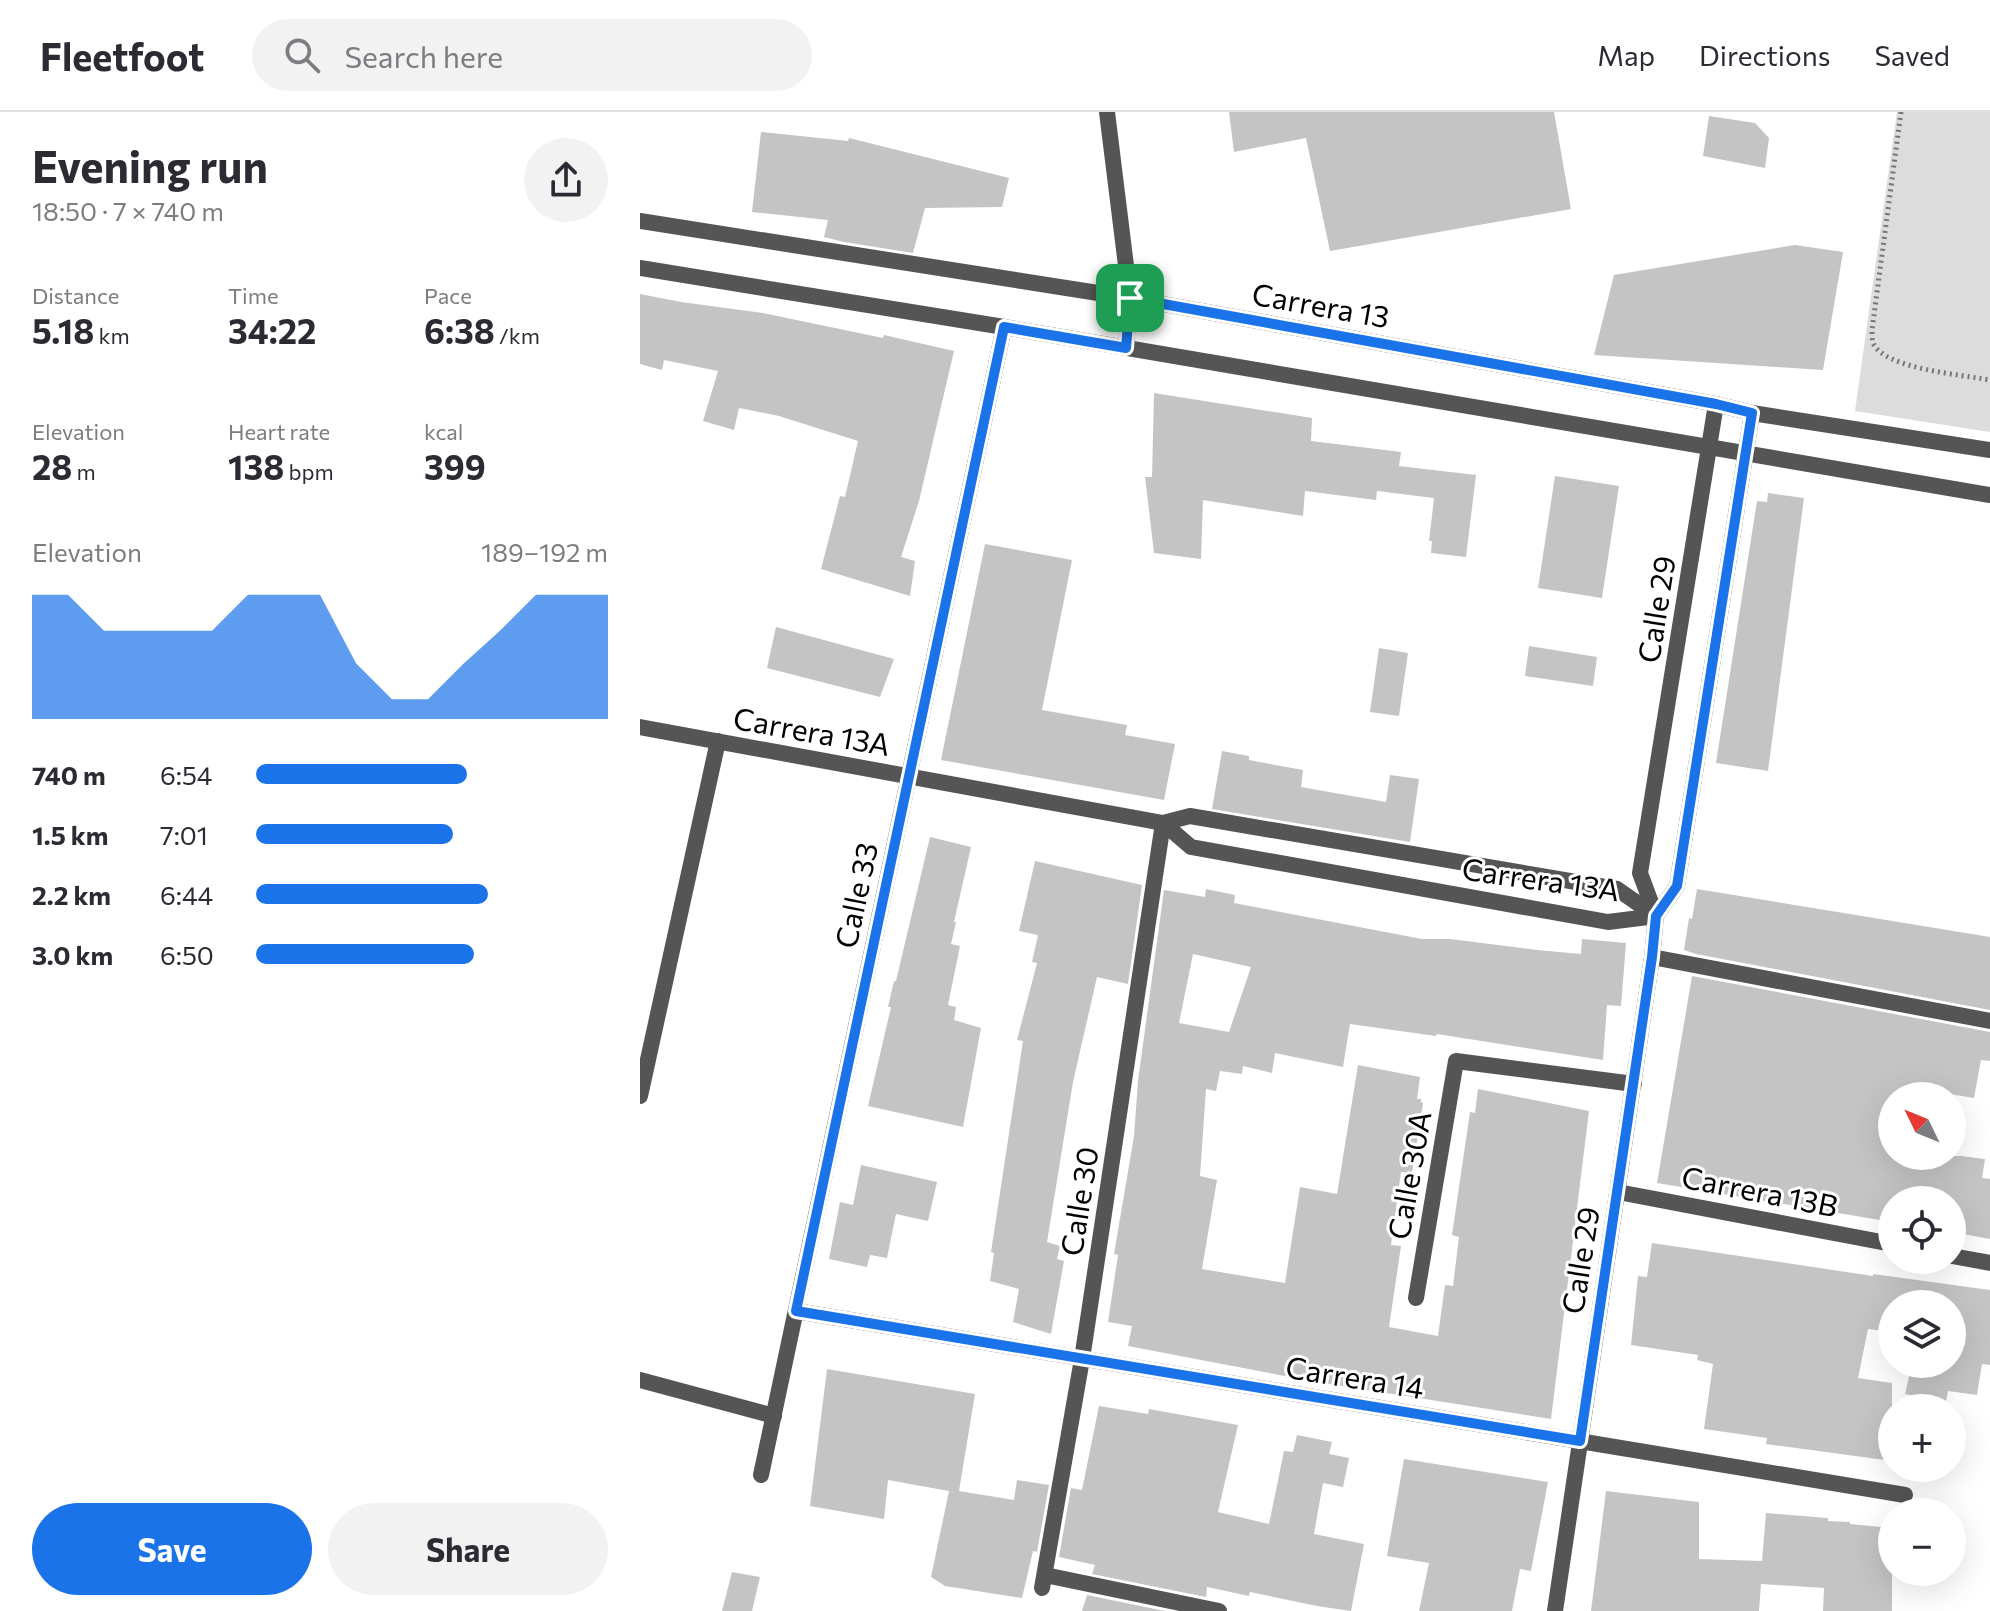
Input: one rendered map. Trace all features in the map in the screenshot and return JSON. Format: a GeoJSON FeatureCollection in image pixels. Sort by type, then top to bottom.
{"type":"FeatureCollection","features":[{"type":"Feature","properties":{"kind":"street"},"geometry":{"type":"LineString","coordinates":[[1107,112],[1130,298],[1126,348]]}},
{"type":"Feature","properties":{"kind":"street","name":"Carrera 13"},"geometry":{"type":"LineString","coordinates":[[640,221],[1130,298],[1752,413],[1990,450]]}},
{"type":"Feature","properties":{"kind":"street"},"geometry":{"type":"LineString","coordinates":[[640,268],[1990,495]]}},
{"type":"Feature","properties":{"kind":"street","name":"Calle 33"},"geometry":{"type":"LineString","coordinates":[[761,1475],[1004,327]]}},
{"type":"Feature","properties":{"kind":"street","name":"Calle 29"},"geometry":{"type":"LineString","coordinates":[[1555,1611],[1652,957],[1656,916],[1640,873],[1716,404]]}},
{"type":"Feature","properties":{"kind":"street","name":"Calle 29"},"geometry":{"type":"LineString","coordinates":[[1656,916],[1677,886],[1752,413]]}},
{"type":"Feature","properties":{"kind":"street","name":"Carrera 13A"},"geometry":{"type":"LineString","coordinates":[[640,727],[1163,823],[1190,816],[1617,889],[1656,916]]}},
{"type":"Feature","properties":{"kind":"street"},"geometry":{"type":"LineString","coordinates":[[640,1096],[718,741]]}},
{"type":"Feature","properties":{"kind":"street","name":"Carrera 13A"},"geometry":{"type":"LineString","coordinates":[[1163,823],[1191,847],[1608,922],[1656,916]]}},
{"type":"Feature","properties":{"kind":"street","name":"Calle 30"},"geometry":{"type":"LineString","coordinates":[[1163,823],[1082,1359],[1043,1582],[1219,1611]]}},
{"type":"Feature","properties":{"kind":"street"},"geometry":{"type":"LineString","coordinates":[[1652,957],[1990,1021]]}},
{"type":"Feature","properties":{"kind":"street","name":"Calle 30A"},"geometry":{"type":"LineString","coordinates":[[1416,1298],[1456,1061],[1634,1084]]}},
{"type":"Feature","properties":{"kind":"street","name":"Carrera 13B"},"geometry":{"type":"LineString","coordinates":[[1618,1192],[1878,1241]]}},
{"type":"Feature","properties":{"kind":"street"},"geometry":{"type":"LineString","coordinates":[[1966,1259],[1990,1263]]}},
{"type":"Feature","properties":{"kind":"street","name":"Carrera 14"},"geometry":{"type":"LineString","coordinates":[[796,1311],[1905,1495]]}},
{"type":"Feature","properties":{"kind":"street"},"geometry":{"type":"LineString","coordinates":[[640,1380],[774,1416]]}},
{"type":"Feature","properties":{"kind":"path"},"geometry":{"type":"LineString","coordinates":[[1901,112],[1872,342],[1878,350],[1904,365],[1990,380]]}},
{"type":"Feature","properties":{"kind":"shaded area"},"geometry":{"type":"Polygon","coordinates":[[[1897,112],[1990,112],[1990,432],[1855,411],[1897,112]]]}},
{"type":"Feature","properties":{"kind":"building"},"geometry":{"type":"Polygon","coordinates":[[[1229,112],[1554,112],[1571,209],[1330,251],[1306,138],[1234,152],[1229,112]]]}},
{"type":"Feature","properties":{"kind":"building"},"geometry":{"type":"Polygon","coordinates":[[[1709,116],[1755,123],[1769,138],[1765,168],[1703,156],[1709,116]]]}},
{"type":"Feature","properties":{"kind":"building"},"geometry":{"type":"Polygon","coordinates":[[[761,132],[848,141],[849,138],[1009,178],[1002,207],[925,208],[913,253],[824,237],[828,220],[752,212],[761,132]]]}},
{"type":"Feature","properties":{"kind":"building"},"geometry":{"type":"Polygon","coordinates":[[[1795,245],[1843,252],[1823,370],[1594,355],[1614,275],[1795,245]]]}},
{"type":"Feature","properties":{"kind":"building"},"geometry":{"type":"Polygon","coordinates":[[[640,294],[763,313],[954,351],[919,501],[901,557],[915,561],[910,596],[821,569],[840,496],[845,497],[858,441],[779,416],[739,408],[734,430],[703,421],[718,371],[664,360],[662,370],[640,364],[640,294]]]}},
{"type":"Feature","properties":{"kind":"building"},"geometry":{"type":"Polygon","coordinates":[[[1154,393],[1312,418],[1311,441],[1401,452],[1399,466],[1476,475],[1466,557],[1431,553],[1432,541],[1429,541],[1434,498],[1377,491],[1376,500],[1305,491],[1303,516],[1203,500],[1201,559],[1154,553],[1145,477],[1152,477],[1154,393]]]}},
{"type":"Feature","properties":{"kind":"building"},"geometry":{"type":"Polygon","coordinates":[[[1555,476],[1619,486],[1602,598],[1538,588],[1555,476]]]}},
{"type":"Feature","properties":{"kind":"building"},"geometry":{"type":"Polygon","coordinates":[[[1768,493],[1804,498],[1768,771],[1716,763],[1757,501],[1767,502],[1768,493]]]}},
{"type":"Feature","properties":{"kind":"building"},"geometry":{"type":"Polygon","coordinates":[[[985,544],[1072,560],[1042,710],[1127,725],[1125,735],[1175,744],[1164,800],[941,760],[985,544]]]}},
{"type":"Feature","properties":{"kind":"building"},"geometry":{"type":"Polygon","coordinates":[[[776,627],[894,659],[880,697],[767,668],[776,627]]]}},
{"type":"Feature","properties":{"kind":"building"},"geometry":{"type":"Polygon","coordinates":[[[1529,646],[1597,657],[1593,686],[1525,676],[1529,646]]]}},
{"type":"Feature","properties":{"kind":"building"},"geometry":{"type":"Polygon","coordinates":[[[1379,648],[1408,653],[1399,716],[1370,712],[1379,648]]]}},
{"type":"Feature","properties":{"kind":"building"},"geometry":{"type":"Polygon","coordinates":[[[1222,751],[1249,756],[1249,760],[1303,770],[1301,787],[1386,802],[1390,775],[1419,779],[1410,842],[1212,809],[1222,751]]]}},
{"type":"Feature","properties":{"kind":"building"},"geometry":{"type":"Polygon","coordinates":[[[930,837],[971,847],[954,922],[951,944],[960,946],[948,1005],[956,1007],[954,1020],[981,1028],[963,1127],[868,1106],[891,1007],[888,1007],[930,837]]]}},
{"type":"Feature","properties":{"kind":"building"},"geometry":{"type":"Polygon","coordinates":[[[1035,861],[1142,885],[1128,984],[1097,977],[1073,1082],[1047,1242],[1060,1246],[1057,1259],[1064,1261],[1051,1334],[1013,1322],[1019,1289],[990,1281],[994,1253],[991,1252],[1023,1041],[1017,1040],[1037,963],[1032,962],[1038,935],[1019,931],[1035,861]]]}},
{"type":"Feature","properties":{"kind":"building"},"geometry":{"type":"Polygon","coordinates":[[[1206,889],[1235,895],[1234,903],[1422,939],[1450,939],[1581,954],[1582,939],[1626,943],[1621,1006],[1607,1005],[1603,1060],[1350,1024],[1343,1067],[1275,1053],[1272,1073],[1243,1066],[1242,1074],[1220,1071],[1216,1091],[1206,1089],[1200,1176],[1217,1180],[1202,1269],[1285,1283],[1300,1187],[1337,1194],[1358,1065],[1420,1077],[1417,1099],[1423,1103],[1412,1173],[1401,1172],[1391,1245],[1401,1246],[1389,1327],[1438,1336],[1445,1285],[1453,1286],[1459,1237],[1452,1235],[1470,1112],[1475,1113],[1478,1089],[1589,1111],[1551,1419],[1311,1381],[1128,1346],[1132,1326],[1108,1322],[1118,1255],[1114,1254],[1134,1136],[1138,1081],[1164,890],[1205,897],[1206,889]],[[1193,954],[1179,1023],[1229,1032],[1251,967],[1193,954]]]}},
{"type":"Feature","properties":{"kind":"building"},"geometry":{"type":"Polygon","coordinates":[[[1697,889],[1990,937],[1990,1010],[1684,950],[1697,889]]]}},
{"type":"Feature","properties":{"kind":"building"},"geometry":{"type":"Polygon","coordinates":[[[1692,976],[1990,1032],[1990,1061],[1981,1060],[1974,1098],[1966,1097],[1966,1082],[1878,1082],[1878,1170],[1966,1170],[1966,1157],[1985,1159],[1982,1178],[1990,1179],[1990,1239],[1966,1235],[1966,1186],[1878,1186],[1878,1220],[1657,1183],[1692,976]]]}},
{"type":"Feature","properties":{"kind":"building"},"geometry":{"type":"Polygon","coordinates":[[[861,1165],[937,1182],[928,1221],[896,1214],[887,1258],[870,1255],[867,1267],[829,1259],[840,1202],[853,1205],[861,1165]]]}},
{"type":"Feature","properties":{"kind":"building"},"geometry":{"type":"Polygon","coordinates":[[[1652,1243],[1990,1290],[1990,1365],[1982,1364],[1977,1395],[1948,1391],[1947,1394],[1905,1394],[1909,1378],[1966,1378],[1966,1290],[1878,1290],[1878,1330],[1868,1329],[1858,1378],[1892,1383],[1892,1394],[1878,1394],[1878,1459],[1766,1444],[1767,1438],[1704,1429],[1713,1364],[1697,1360],[1698,1355],[1631,1345],[1638,1276],[1647,1277],[1652,1243]]]}},
{"type":"Feature","properties":{"kind":"building"},"geometry":{"type":"Polygon","coordinates":[[[827,1369],[975,1394],[959,1491],[1014,1500],[1017,1480],[1049,1485],[1037,1552],[1033,1551],[1022,1598],[945,1586],[931,1577],[949,1491],[888,1480],[884,1519],[810,1506],[827,1369]]]}},
{"type":"Feature","properties":{"kind":"building"},"geometry":{"type":"Polygon","coordinates":[[[1099,1406],[1148,1414],[1149,1409],[1238,1425],[1218,1512],[1269,1524],[1284,1451],[1293,1452],[1297,1435],[1332,1442],[1329,1454],[1349,1458],[1343,1487],[1323,1483],[1314,1534],[1364,1544],[1351,1611],[1207,1587],[1206,1597],[1092,1574],[1095,1565],[1059,1557],[1071,1488],[1082,1490],[1099,1406]]]}},
{"type":"Feature","properties":{"kind":"building"},"geometry":{"type":"Polygon","coordinates":[[[1404,1459],[1548,1482],[1531,1571],[1520,1569],[1512,1611],[1419,1611],[1429,1563],[1387,1556],[1404,1459]]]}},
{"type":"Feature","properties":{"kind":"building"},"geometry":{"type":"Polygon","coordinates":[[[1606,1491],[1699,1502],[1699,1559],[1762,1561],[1766,1513],[1828,1518],[1828,1521],[1878,1527],[1878,1586],[1892,1586],[1892,1611],[1823,1611],[1824,1588],[1761,1584],[1759,1611],[1591,1611],[1606,1491]]]}},
{"type":"Feature","properties":{"kind":"building"},"geometry":{"type":"Polygon","coordinates":[[[732,1572],[760,1577],[752,1611],[722,1611],[732,1572]]]}},
{"type":"Feature","properties":{"kind":"building"},"geometry":{"type":"Polygon","coordinates":[[[1087,1595],[1165,1611],[1082,1611],[1087,1595]]]}},
{"type":"Feature","properties":{"kind":"route"},"geometry":{"type":"LineString","coordinates":[[1130,298],[1752,413],[1677,886],[1656,916],[1580,1441],[796,1311],[1004,327],[1126,348],[1130,298]]}}]}
